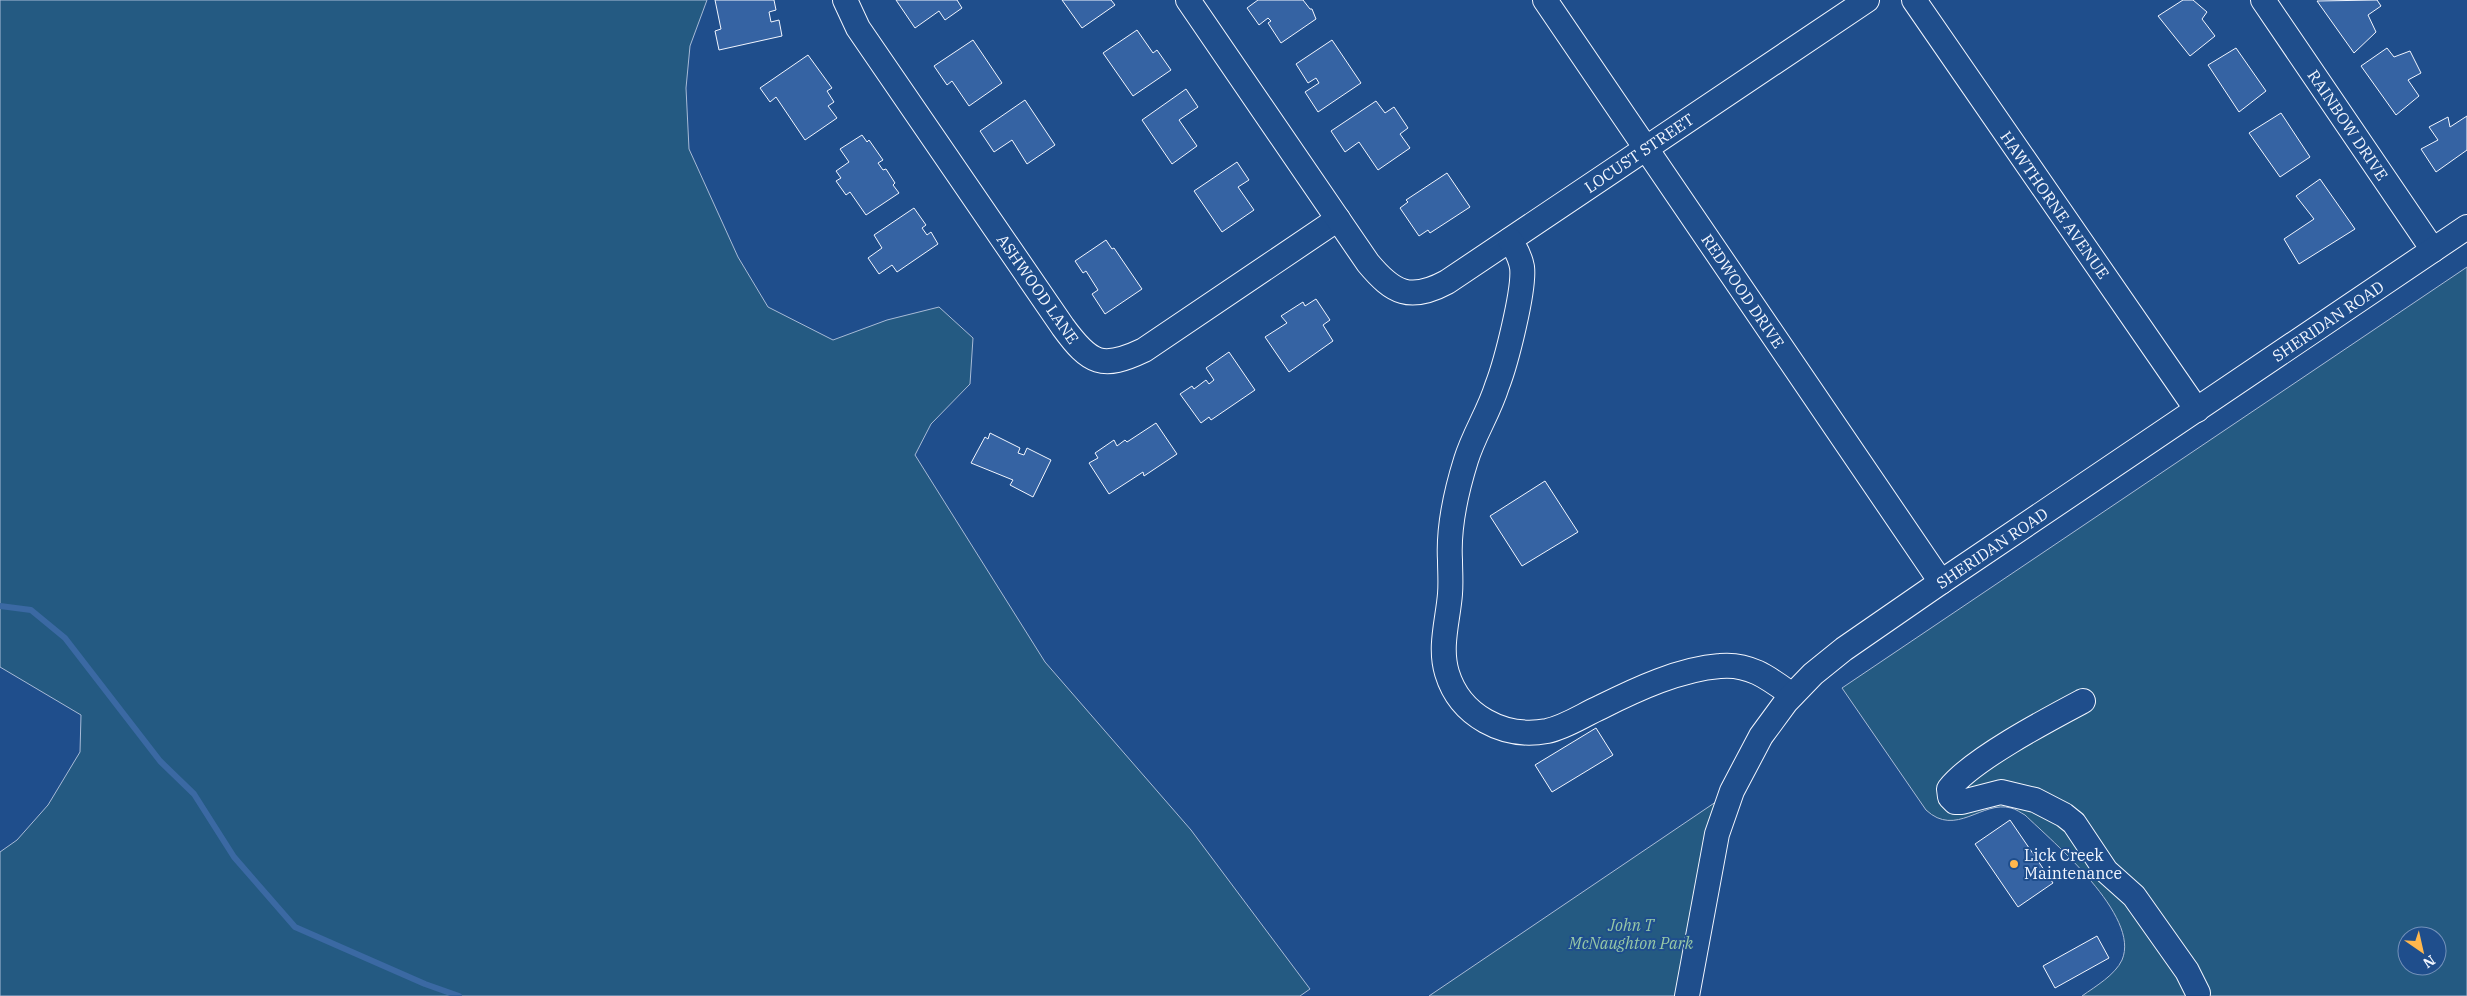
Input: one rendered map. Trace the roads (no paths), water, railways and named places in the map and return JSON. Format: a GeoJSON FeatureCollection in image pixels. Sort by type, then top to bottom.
{"type":"FeatureCollection","features":[{"type":"Feature","properties":{"kind":"street","name":"ASHWOOD LANE"},"geometry":{"type":"LineString","coordinates":[[845,0],[863,35],[1063,327],[1080,350],[1098,362],[1109,363],[1144,350],[1338,219]]}},
{"type":"Feature","properties":{"kind":"street"},"geometry":{"type":"LineString","coordinates":[[1188,0],[1338,219]]}},
{"type":"Feature","properties":{"kind":"street","name":"REDWOOD DRIVE"},"geometry":{"type":"LineString","coordinates":[[1545,0],[1941,582]]}},
{"type":"Feature","properties":{"kind":"street","name":"LOCUST STREET"},"geometry":{"type":"LineString","coordinates":[[1338,219],[1376,272],[1406,294],[1416,294],[1435,288],[1510,240],[1867,0]]}},
{"type":"Feature","properties":{"kind":"street","name":"HAWTHORNE AVENUE"},"geometry":{"type":"LineString","coordinates":[[1914,0],[2197,410]]}},
{"type":"Feature","properties":{"kind":"street","name":"RAINBOW DRIVE"},"geometry":{"type":"LineString","coordinates":[[2262,0],[2433,250]]}},
{"type":"Feature","properties":{"kind":"street","name":"SHERIDAN ROAD"},"geometry":{"type":"LineString","coordinates":[[1687,996],[1717,834],[1741,771],[1761,736],[1792,696],[1814,674],[1844,649],[1941,582],[2467,227]]}},
{"type":"Feature","properties":{"kind":"street"},"geometry":{"type":"LineString","coordinates":[[1510,240],[1520,255],[1522,269],[1520,288],[1497,387],[1466,459],[1450,534],[1450,592],[1443,643],[1447,673],[1453,687],[1473,713],[1489,724],[1505,730],[1524,732],[1547,731],[1636,691],[1674,677],[1721,666],[1754,669],[1792,696]]}},
{"type":"Feature","properties":{"kind":"street"},"geometry":{"type":"LineString","coordinates":[[2083,701],[2002,748],[1960,776],[1950,789],[1950,797],[1955,802],[1962,802],[2001,792],[2035,800],[2064,815],[2074,823],[2106,871],[2134,896],[2187,971],[2198,993]]}},
{"type":"Feature","properties":{"kind":"waterway"},"geometry":{"type":"LineString","coordinates":[[0,606],[31,610],[65,638],[160,761],[194,794],[234,857],[295,927],[425,984],[459,996]]}},
{"type":"Feature","properties":{"kind":"place","name":"Lick Creek Maintenance"},"geometry":{"type":"Point","coordinates":[2014,864]}},
{"type":"Feature","properties":{"kind":"park label","name":"John T McNaughton Park"},"geometry":{"type":"Point","coordinates":[1631,934]}}]}
